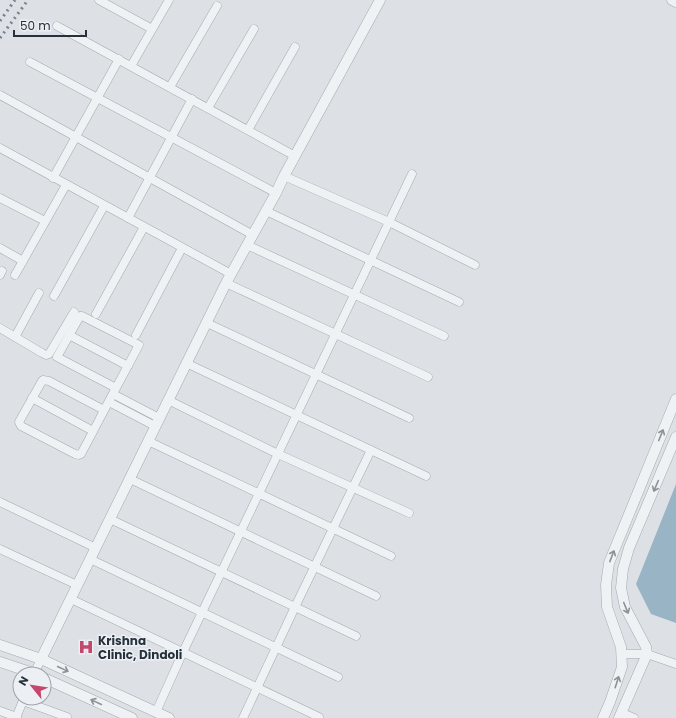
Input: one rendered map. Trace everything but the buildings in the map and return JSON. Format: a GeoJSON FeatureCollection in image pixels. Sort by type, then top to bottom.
{"type":"FeatureCollection","features":[{"type":"Feature","properties":{"kind":"street"},"geometry":{"type":"LineString","coordinates":[[99,0],[152,29]]}},
{"type":"Feature","properties":{"kind":"street"},"geometry":{"type":"LineString","coordinates":[[131,66],[169,0]]}},
{"type":"Feature","properties":{"kind":"street"},"geometry":{"type":"LineString","coordinates":[[39,666],[41,659],[77,585],[228,279],[380,0]]}},
{"type":"Feature","properties":{"kind":"street"},"geometry":{"type":"LineString","coordinates":[[672,0],[676,2]]}},
{"type":"Feature","properties":{"kind":"street"},"geometry":{"type":"LineString","coordinates":[[170,87],[217,6]]}},
{"type":"Feature","properties":{"kind":"street"},"geometry":{"type":"LineString","coordinates":[[57,26],[296,156]]}},
{"type":"Feature","properties":{"kind":"street"},"geometry":{"type":"LineString","coordinates":[[208,108],[254,29]]}},
{"type":"Feature","properties":{"kind":"street"},"geometry":{"type":"LineString","coordinates":[[248,130],[295,47]]}},
{"type":"Feature","properties":{"kind":"street"},"geometry":{"type":"LineString","coordinates":[[53,178],[119,60]]}},
{"type":"Feature","properties":{"kind":"street"},"geometry":{"type":"LineString","coordinates":[[30,62],[276,193]]}},
{"type":"Feature","properties":{"kind":"street"},"geometry":{"type":"LineString","coordinates":[[0,95],[253,235]]}},
{"type":"Feature","properties":{"kind":"street"},"geometry":{"type":"LineString","coordinates":[[128,218],[192,100]]}},
{"type":"Feature","properties":{"kind":"street"},"geometry":{"type":"LineString","coordinates":[[0,148],[182,248],[228,279],[336,334],[428,377]]}},
{"type":"Feature","properties":{"kind":"street"},"geometry":{"type":"LineString","coordinates":[[156,712],[221,572],[412,174]]}},
{"type":"Feature","properties":{"kind":"street"},"geometry":{"type":"LineString","coordinates":[[284,176],[390,222],[475,265]]}},
{"type":"Feature","properties":{"kind":"street"},"geometry":{"type":"LineString","coordinates":[[15,275],[66,185]]}},
{"type":"Feature","properties":{"kind":"street"},"geometry":{"type":"LineString","coordinates":[[0,198],[45,222]]}},
{"type":"Feature","properties":{"kind":"street"},"geometry":{"type":"LineString","coordinates":[[54,296],[104,206]]}},
{"type":"Feature","properties":{"kind":"street"},"geometry":{"type":"LineString","coordinates":[[266,211],[459,302]]}},
{"type":"Feature","properties":{"kind":"street"},"geometry":{"type":"LineString","coordinates":[[96,314],[144,227]]}},
{"type":"Feature","properties":{"kind":"street"},"geometry":{"type":"LineString","coordinates":[[247,245],[444,336]]}},
{"type":"Feature","properties":{"kind":"street"},"geometry":{"type":"LineString","coordinates":[[0,248],[23,261]]}},
{"type":"Feature","properties":{"kind":"street"},"geometry":{"type":"LineString","coordinates":[[136,335],[182,248]]}},
{"type":"Feature","properties":{"kind":"street"},"geometry":{"type":"LineString","coordinates":[[14,337],[39,293]]}},
{"type":"Feature","properties":{"kind":"street"},"geometry":{"type":"LineString","coordinates":[[0,328],[46,355],[49,354],[74,312]]}},
{"type":"Feature","properties":{"kind":"street"},"geometry":{"type":"LineString","coordinates":[[104,410],[46,380],[42,381],[19,422],[21,426],[79,455],[81,454],[115,391],[139,345],[80,316],[58,355],[58,358],[115,391],[157,422]]}},
{"type":"Feature","properties":{"kind":"street"},"geometry":{"type":"LineString","coordinates":[[207,323],[409,418]]}},
{"type":"Feature","properties":{"kind":"street"},"geometry":{"type":"LineString","coordinates":[[69,335],[128,366]]}},
{"type":"Feature","properties":{"kind":"street"},"geometry":{"type":"LineString","coordinates":[[186,364],[426,476]]}},
{"type":"Feature","properties":{"kind":"street"},"geometry":{"type":"LineString","coordinates":[[32,398],[93,431]]}},
{"type":"Feature","properties":{"kind":"street"},"geometry":{"type":"LineString","coordinates":[[603,718],[622,667],[621,647],[607,607],[606,584],[609,564],[676,399]]}},
{"type":"Feature","properties":{"kind":"street"},"geometry":{"type":"LineString","coordinates":[[168,400],[278,454],[409,514]]}},
{"type":"Feature","properties":{"kind":"street"},"geometry":{"type":"LineString","coordinates":[[109,402],[157,422]]}},
{"type":"Feature","properties":{"kind":"street"},"geometry":{"type":"LineString","coordinates":[[634,718],[621,715],[647,654],[646,648],[625,607],[621,588],[623,569],[630,548],[676,437]]}},
{"type":"Feature","properties":{"kind":"street"},"geometry":{"type":"LineString","coordinates":[[148,441],[391,556]]}},
{"type":"Feature","properties":{"kind":"street"},"geometry":{"type":"LineString","coordinates":[[243,718],[371,450]]}},
{"type":"Feature","properties":{"kind":"street"},"geometry":{"type":"LineString","coordinates":[[130,479],[376,596]]}},
{"type":"Feature","properties":{"kind":"street"},"geometry":{"type":"LineString","coordinates":[[0,502],[96,548]]}},
{"type":"Feature","properties":{"kind":"street"},"geometry":{"type":"LineString","coordinates":[[110,520],[356,636]]}},
{"type":"Feature","properties":{"kind":"street"},"geometry":{"type":"LineString","coordinates":[[0,549],[77,585]]}},
{"type":"Feature","properties":{"kind":"street"},"geometry":{"type":"LineString","coordinates":[[90,559],[338,678]]}},
{"type":"Feature","properties":{"kind":"street"},"geometry":{"type":"LineString","coordinates":[[71,598],[319,717]]}},
{"type":"Feature","properties":{"kind":"street"},"geometry":{"type":"LineString","coordinates":[[0,645],[41,659],[169,718]]}},
{"type":"Feature","properties":{"kind":"street"},"geometry":{"type":"LineString","coordinates":[[621,654],[647,654],[676,664]]}},
{"type":"Feature","properties":{"kind":"street"},"geometry":{"type":"LineString","coordinates":[[0,662],[12,666]]}},
{"type":"Feature","properties":{"kind":"street"},"geometry":{"type":"LineString","coordinates":[[52,682],[132,718]]}},
{"type":"Feature","properties":{"kind":"street"},"geometry":{"type":"LineString","coordinates":[[0,711],[16,717],[21,706]]}},
{"type":"Feature","properties":{"kind":"street"},"geometry":{"type":"LineString","coordinates":[[41,706],[67,717]]}},
{"type":"Feature","properties":{"kind":"water"},"geometry":{"type":"Polygon","coordinates":[[[676,484],[676,623],[651,614],[636,584],[676,484]]]}},
{"type":"Feature","properties":{"kind":"railway"},"geometry":{"type":"LineString","coordinates":[[0,21],[15,0]]}},
{"type":"Feature","properties":{"kind":"railway"},"geometry":{"type":"LineString","coordinates":[[0,38],[28,0]]}},
{"type":"Feature","properties":{"kind":"place","name":"Krishna Clinic, Dindoli"},"geometry":{"type":"Point","coordinates":[86,647]}}]}
